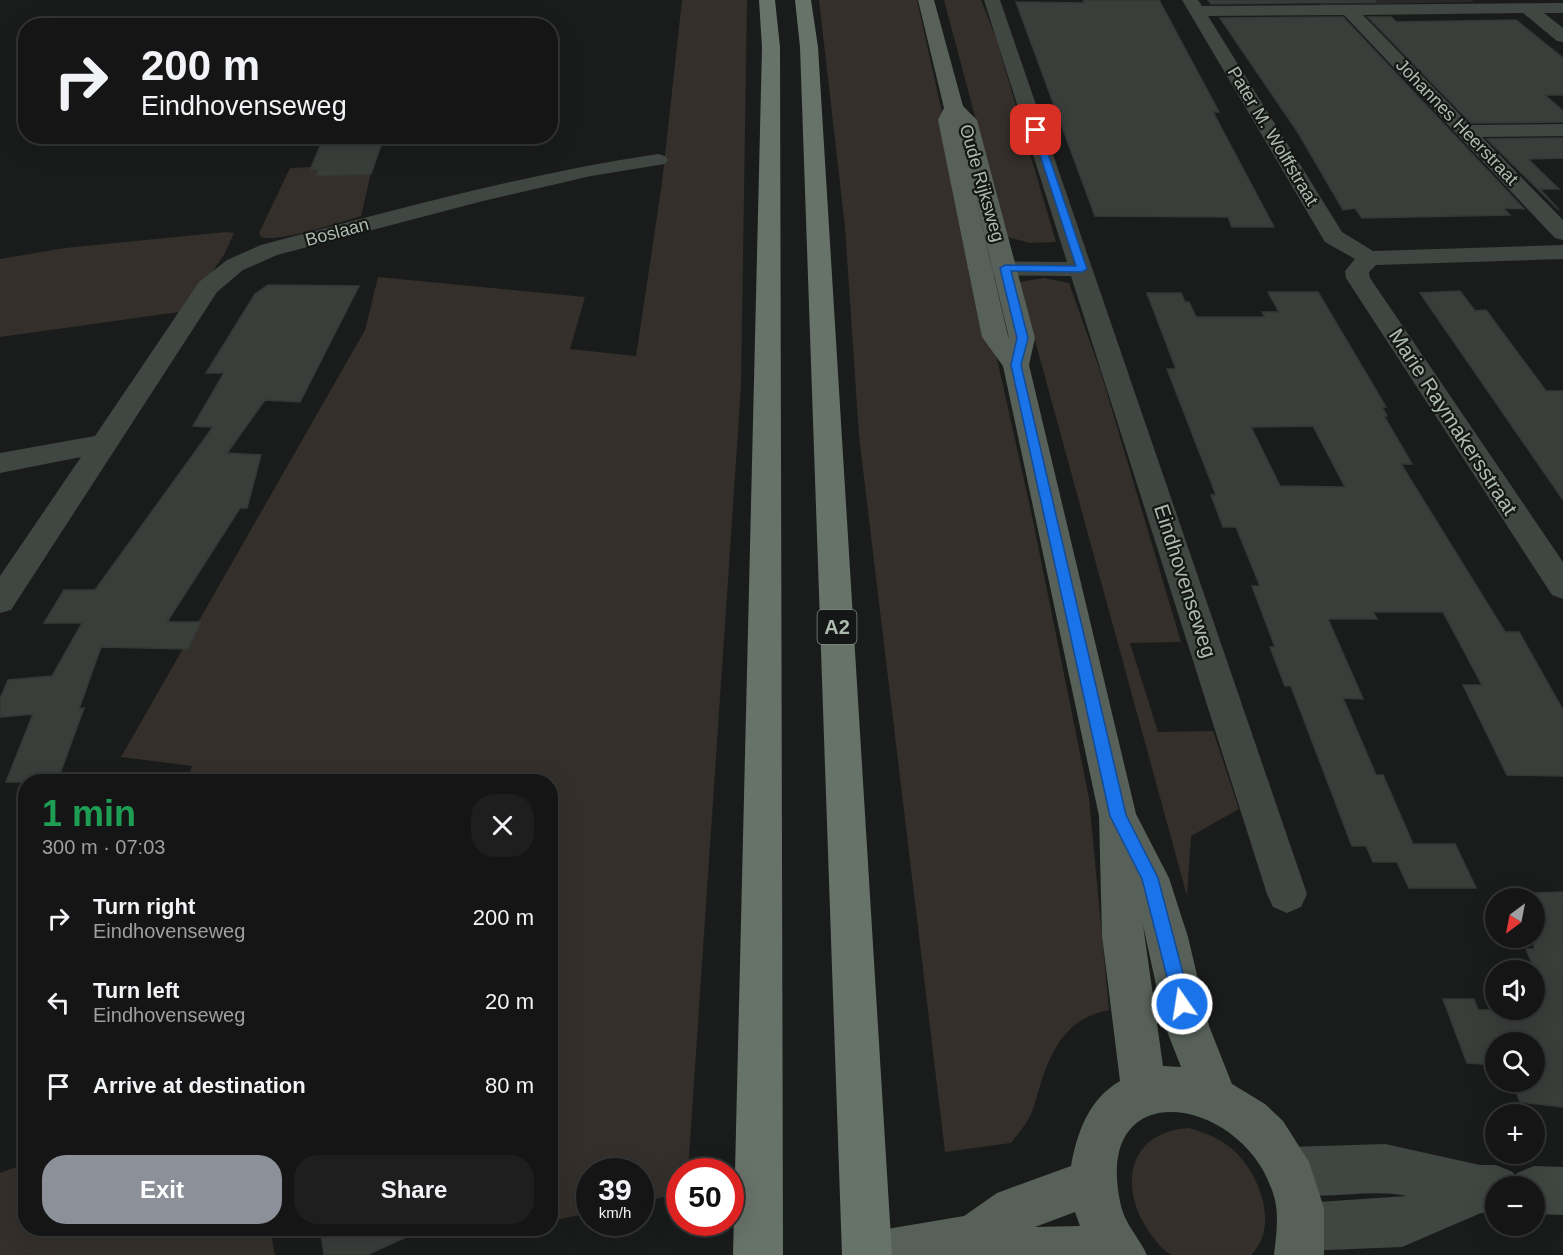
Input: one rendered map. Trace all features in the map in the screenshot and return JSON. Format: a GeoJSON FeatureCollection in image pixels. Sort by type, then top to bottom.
{"type":"FeatureCollection","features":[{"type":"Feature","properties":{"kind":"highway"},"geometry":{"type":"LineString","coordinates":[[758,1255],[771,59],[767,0]]}},
{"type":"Feature","properties":{"kind":"highway","name":"A2"},"geometry":{"type":"LineString","coordinates":[[802,0],[809,47],[867,1255]]}},
{"type":"Feature","properties":{"kind":"main road","name":"Oude Rijksweg"},"geometry":{"type":"LineString","coordinates":[[926,0],[954,108],[967,120],[1023,338],[1016,365]]}},
{"type":"Feature","properties":{"kind":"main road","name":"Oude Rijksweg"},"geometry":{"type":"LineString","coordinates":[[954,108],[948,120],[995,337],[1016,365],[1118,816],[1123,936],[1144,1094]]}},
{"type":"Feature","properties":{"kind":"main road","name":"Oude Rijksweg"},"geometry":{"type":"LineString","coordinates":[[1118,816],[1149,878],[1167,937],[1187,1026],[1216,1098]]}},
{"type":"Feature","properties":{"kind":"main road"},"geometry":{"type":"LineString","coordinates":[[1017,1230],[1061,1252],[1119,1251],[1097,1208],[1093,1182],[1094,1158],[1100,1136],[1111,1117],[1126,1103],[1161,1089],[1179,1089],[1216,1098],[1238,1111],[1275,1148],[1299,1198],[1301,1241]]}},
{"type":"Feature","properties":{"kind":"main road"},"geometry":{"type":"LineString","coordinates":[[881,1255],[1017,1230],[1093,1182]]}},
{"type":"Feature","properties":{"kind":"street","name":"Eindhovenseweg"},"geometry":{"type":"LineString","coordinates":[[992,0],[1287,894]]}},
{"type":"Feature","properties":{"kind":"street"},"geometry":{"type":"LineString","coordinates":[[1193,6],[1350,11],[1563,8]]}},
{"type":"Feature","properties":{"kind":"street","name":"Pater M. Wolffstraat"},"geometry":{"type":"LineString","coordinates":[[1193,6],[1333,237],[1370,258]]}},
{"type":"Feature","properties":{"kind":"street"},"geometry":{"type":"LineString","coordinates":[[1528,9],[1563,37]]}},
{"type":"Feature","properties":{"kind":"street","name":"Johannes Heerstraat"},"geometry":{"type":"LineString","coordinates":[[1350,11],[1468,131],[1563,233]]}},
{"type":"Feature","properties":{"kind":"street"},"geometry":{"type":"LineString","coordinates":[[1468,131],[1563,130]]}},
{"type":"Feature","properties":{"kind":"street","name":"Boslaan"},"geometry":{"type":"LineString","coordinates":[[0,601],[208,287],[235,265],[269,250],[480,195],[591,170],[658,160]]}},
{"type":"Feature","properties":{"kind":"street"},"geometry":{"type":"LineString","coordinates":[[1370,258],[1563,252]]}},
{"type":"Feature","properties":{"kind":"street"},"geometry":{"type":"LineString","coordinates":[[978,258],[1079,260]]}},
{"type":"Feature","properties":{"kind":"street","name":"Marie Raymakersstraat"},"geometry":{"type":"LineString","coordinates":[[1370,258],[1357,271],[1358,278],[1563,587]]}},
{"type":"Feature","properties":{"kind":"street"},"geometry":{"type":"LineString","coordinates":[[0,463],[105,442]]}},
{"type":"Feature","properties":{"kind":"street"},"geometry":{"type":"LineString","coordinates":[[1288,1171],[1385,1168],[1485,1189]]}},
{"type":"Feature","properties":{"kind":"street"},"geometry":{"type":"LineString","coordinates":[[1301,1241],[1402,1223],[1485,1190]]}},
{"type":"Feature","properties":{"kind":"street"},"geometry":{"type":"LineString","coordinates":[[1545,1190],[1563,1191]]}},
{"type":"Feature","properties":{"kind":"shaded area"},"geometry":{"type":"Polygon","coordinates":[[[682,0],[747,0],[741,387],[689,1158],[666,1158],[666,1197],[654,1199],[654,1158],[576,1158],[576,1216],[558,1220],[558,774],[189,774],[192,766],[121,757],[365,330],[378,277],[585,297],[570,349],[636,356],[662,183],[682,0]]]}},
{"type":"Feature","properties":{"kind":"shaded area"},"geometry":{"type":"Polygon","coordinates":[[[819,0],[917,0],[1031,511],[1089,798],[1109,1010],[1082,1020],[1062,1038],[1049,1061],[1030,1116],[1011,1143],[945,1152],[859,436],[845,227],[819,0]]]}},
{"type":"Feature","properties":{"kind":"shaded area"},"geometry":{"type":"Polygon","coordinates":[[[944,0],[981,0],[996,38],[1056,242],[1030,243],[1007,237],[944,0]]]}},
{"type":"Feature","properties":{"kind":"shaded area"},"geometry":{"type":"Polygon","coordinates":[[[1315,0],[1472,0],[1474,2],[1320,5],[1315,0]]]}},
{"type":"Feature","properties":{"kind":"shaded area"},"geometry":{"type":"Polygon","coordinates":[[[373,164],[361,216],[295,235],[261,237],[259,233],[290,168],[373,164]]]}},
{"type":"Feature","properties":{"kind":"shaded area"},"geometry":{"type":"Polygon","coordinates":[[[234,233],[225,253],[186,311],[0,337],[0,259],[65,248],[234,233]]]}},
{"type":"Feature","properties":{"kind":"shaded area"},"geometry":{"type":"Polygon","coordinates":[[[1044,278],[1069,283],[1101,373],[1181,642],[1130,643],[1158,732],[1213,731],[1239,809],[1191,836],[1187,896],[1019,282],[1044,278]]]}},
{"type":"Feature","properties":{"kind":"shaded area"},"geometry":{"type":"Polygon","coordinates":[[[1189,1128],[1216,1138],[1231,1148],[1250,1170],[1257,1184],[1265,1214],[1264,1229],[1260,1243],[1251,1255],[1172,1255],[1158,1244],[1141,1219],[1134,1201],[1132,1183],[1134,1167],[1140,1152],[1151,1140],[1168,1132],[1189,1128]]]}},
{"type":"Feature","properties":{"kind":"shaded area"},"geometry":{"type":"Polygon","coordinates":[[[18,1167],[18,1236],[271,1236],[275,1255],[0,1255],[0,1173],[18,1167]]]}},
{"type":"Feature","properties":{"kind":"building"},"geometry":{"type":"Polygon","coordinates":[[[1083,0],[1159,0],[1219,112],[1213,112],[1274,227],[1232,227],[1228,217],[1095,216],[1016,2],[1085,3],[1083,0]]]}},
{"type":"Feature","properties":{"kind":"building"},"geometry":{"type":"Polygon","coordinates":[[[1208,0],[1374,0],[1376,2],[1211,4],[1208,0]]]}},
{"type":"Feature","properties":{"kind":"building"},"geometry":{"type":"Polygon","coordinates":[[[1343,17],[1524,209],[1503,208],[1510,215],[1362,218],[1355,208],[1343,210],[1299,134],[1220,18],[1343,17]]]}},
{"type":"Feature","properties":{"kind":"building"},"geometry":{"type":"Polygon","coordinates":[[[1368,17],[1391,17],[1396,22],[1516,20],[1563,58],[1563,95],[1545,95],[1563,111],[1563,122],[1471,123],[1368,17]]]}},
{"type":"Feature","properties":{"kind":"building"},"geometry":{"type":"Polygon","coordinates":[[[1563,138],[1563,158],[1528,159],[1559,189],[1540,189],[1559,210],[1487,139],[1563,138]]]}},
{"type":"Feature","properties":{"kind":"building"},"geometry":{"type":"Polygon","coordinates":[[[321,144],[382,144],[371,174],[316,176],[319,170],[310,170],[321,144]]]}},
{"type":"Feature","properties":{"kind":"building"},"geometry":{"type":"Polygon","coordinates":[[[268,285],[359,286],[300,402],[265,400],[227,453],[261,455],[247,508],[240,508],[167,622],[201,622],[188,649],[101,647],[79,709],[84,708],[60,774],[18,774],[18,782],[6,782],[33,714],[0,717],[0,699],[8,680],[52,676],[82,623],[44,623],[64,590],[95,590],[213,427],[193,426],[224,373],[206,373],[255,294],[268,285]]]}},
{"type":"Feature","properties":{"kind":"building"},"geometry":{"type":"Polygon","coordinates":[[[1460,291],[1475,311],[1486,310],[1546,391],[1563,391],[1563,500],[1420,293],[1460,291]]]}},
{"type":"Feature","properties":{"kind":"building"},"geometry":{"type":"Polygon","coordinates":[[[1268,292],[1318,292],[1386,407],[1382,407],[1387,416],[1384,416],[1412,464],[1401,464],[1505,632],[1519,632],[1563,710],[1563,776],[1507,775],[1463,685],[1482,685],[1443,612],[1373,612],[1377,619],[1328,619],[1363,699],[1343,698],[1376,775],[1383,775],[1413,844],[1455,844],[1476,888],[1409,888],[1397,862],[1373,862],[1366,846],[1352,846],[1291,686],[1285,686],[1270,647],[1275,647],[1252,586],[1260,586],[1236,527],[1223,527],[1211,495],[1216,495],[1167,369],[1176,369],[1147,293],[1181,293],[1185,302],[1189,302],[1196,317],[1265,317],[1262,312],[1279,312],[1268,292]],[[1313,426],[1251,427],[1280,486],[1345,487],[1313,426]]]}},
{"type":"Feature","properties":{"kind":"building"},"geometry":{"type":"Polygon","coordinates":[[[1563,892],[1563,1107],[1520,1102],[1516,1092],[1545,1092],[1545,1032],[1485,1032],[1485,1064],[1467,1063],[1443,999],[1474,999],[1478,1010],[1485,1010],[1485,1020],[1545,1020],[1545,960],[1531,960],[1526,949],[1545,948],[1545,893],[1563,892]]]}},
{"type":"Feature","properties":{"kind":"building"},"geometry":{"type":"Polygon","coordinates":[[[321,1236],[409,1236],[367,1255],[324,1255],[321,1236]]]}},
{"type":"Feature","properties":{"kind":"route"},"geometry":{"type":"LineString","coordinates":[[1036,130],[1082,269],[1005,268],[1023,338],[1016,365],[1118,816],[1149,878],[1167,937],[1182,1004]]}}]}
